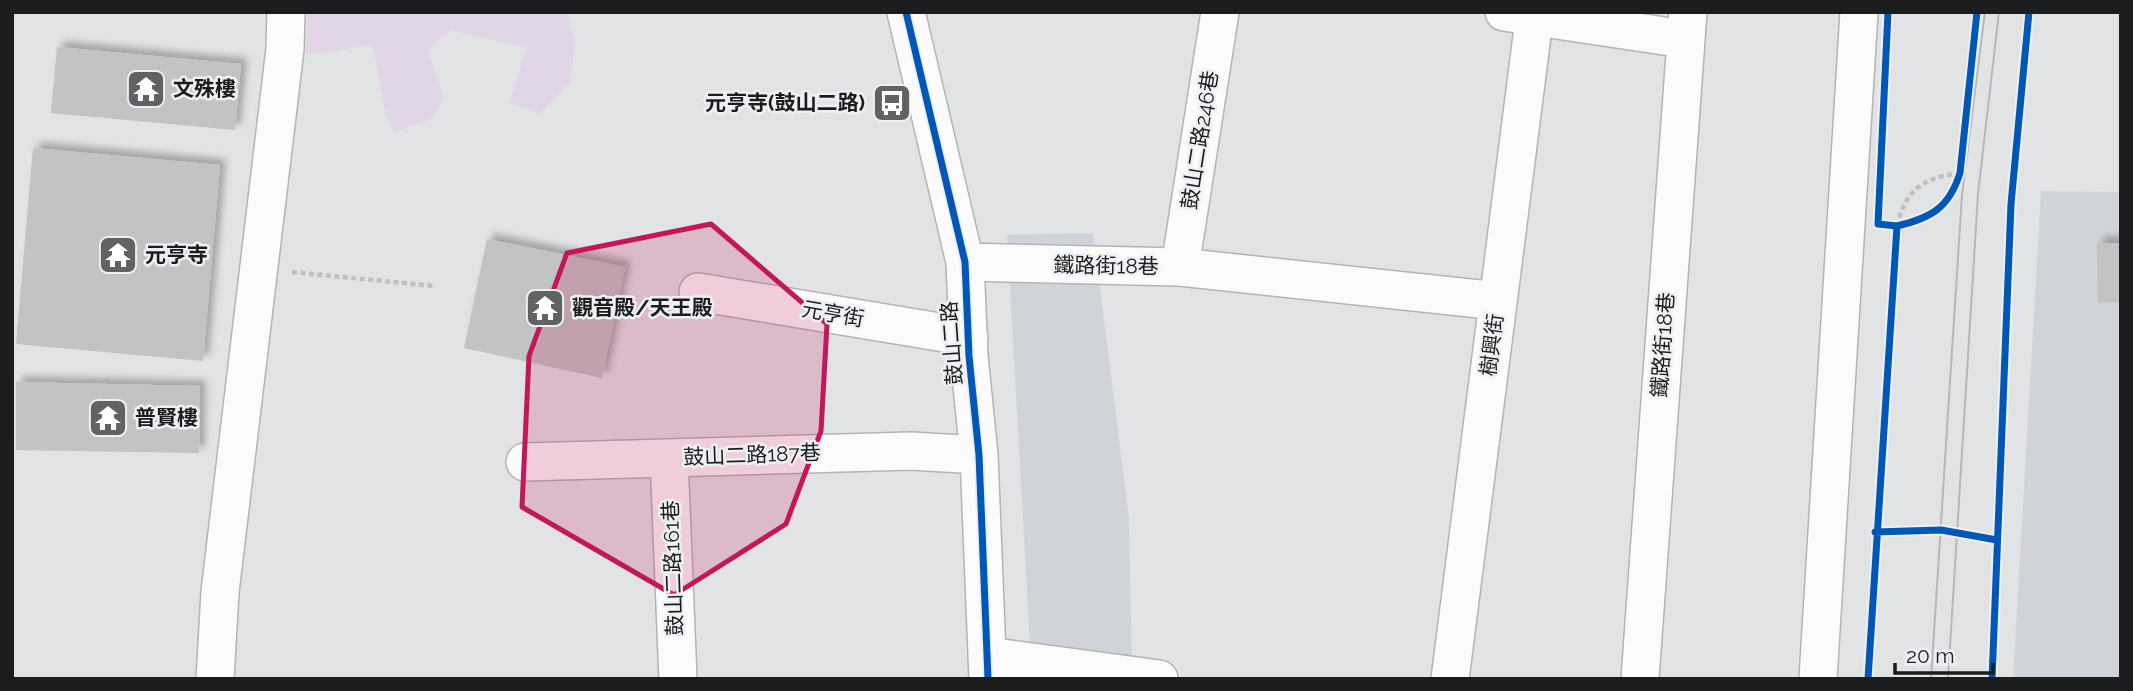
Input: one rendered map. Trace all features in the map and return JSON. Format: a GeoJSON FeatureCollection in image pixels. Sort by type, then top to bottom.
{"type":"FeatureCollection","features":[{"type":"Feature","properties":{"kind":"street"},"geometry":{"type":"LineString","coordinates":[[215,679],[222,578],[285,49],[286,12]]}},
{"type":"Feature","properties":{"kind":"street","name":"鼓山二路"},"geometry":{"type":"LineString","coordinates":[[906,12],[965,262],[979,455],[987,668]]}},
{"type":"Feature","properties":{"kind":"street","name":"鼓山二路246巷"},"geometry":{"type":"LineString","coordinates":[[1180,267],[1220,12]]}},
{"type":"Feature","properties":{"kind":"street"},"geometry":{"type":"LineString","coordinates":[[1818,679],[1859,12]]}},
{"type":"Feature","properties":{"kind":"street"},"geometry":{"type":"LineString","coordinates":[[1524,14],[1686,26]]}},
{"type":"Feature","properties":{"kind":"street","name":"樹興街"},"geometry":{"type":"LineString","coordinates":[[1450,679],[1498,301],[1524,14]]}},
{"type":"Feature","properties":{"kind":"street","name":"鐵路街18巷"},"geometry":{"type":"LineString","coordinates":[[1640,679],[1686,26]]}},
{"type":"Feature","properties":{"kind":"street","name":"鐵路街18巷"},"geometry":{"type":"LineString","coordinates":[[965,262],[1180,267],[1498,301]]}},
{"type":"Feature","properties":{"kind":"street","name":"元亨街"},"geometry":{"type":"LineString","coordinates":[[698,292],[969,337]]}},
{"type":"Feature","properties":{"kind":"street","name":"鼓山二路187巷"},"geometry":{"type":"LineString","coordinates":[[525,462],[911,451],[979,455]]}},
{"type":"Feature","properties":{"kind":"street","name":"鼓山二路161巷"},"geometry":{"type":"LineString","coordinates":[[669,458],[678,679]]}},
{"type":"Feature","properties":{"kind":"street"},"geometry":{"type":"LineString","coordinates":[[987,668],[1159,679]]}},
{"type":"Feature","properties":{"kind":"path"},"geometry":{"type":"LineString","coordinates":[[1957,182],[1961,159]]}},
{"type":"Feature","properties":{"kind":"path"},"geometry":{"type":"LineString","coordinates":[[1896,239],[1902,208],[1916,188],[1934,176],[1960,173]]}},
{"type":"Feature","properties":{"kind":"path"},"geometry":{"type":"LineString","coordinates":[[1887,225],[1907,224]]}},
{"type":"Feature","properties":{"kind":"path"},"geometry":{"type":"LineString","coordinates":[[258,270],[434,286]]}},
{"type":"Feature","properties":{"kind":"highlighted area"},"geometry":{"type":"Polygon","coordinates":[[[711,224],[827,324],[821,431],[786,524],[674,595],[522,507],[529,356],[567,253],[711,224]]]}},
{"type":"Feature","properties":{"kind":"shaded area"},"geometry":{"type":"Polygon","coordinates":[[[308,12],[567,12],[575,43],[570,83],[540,114],[510,103],[526,48],[450,30],[428,51],[444,98],[431,119],[394,132],[385,111],[373,45],[306,55],[308,12]]]}},
{"type":"Feature","properties":{"kind":"shaded area"},"geometry":{"type":"Polygon","coordinates":[[[2041,191],[2121,192],[2121,679],[2013,679],[2041,191]]]}},
{"type":"Feature","properties":{"kind":"shaded area"},"geometry":{"type":"Polygon","coordinates":[[[1093,233],[1129,519],[1132,679],[1032,679],[1007,235],[1093,233]]]}},
{"type":"Feature","properties":{"kind":"building","name":"文殊樓"},"geometry":{"type":"Polygon","coordinates":[[[57,47],[241,64],[235,130],[51,113],[57,47]]]}},
{"type":"Feature","properties":{"kind":"building","name":"元亨寺"},"geometry":{"type":"Polygon","coordinates":[[[33,148],[220,165],[203,361],[16,344],[33,148]]]}},
{"type":"Feature","properties":{"kind":"building","name":"觀音殿/天王殿"},"geometry":{"type":"Polygon","coordinates":[[[487,239],[625,267],[602,378],[464,348],[487,239]]]}},
{"type":"Feature","properties":{"kind":"building"},"geometry":{"type":"Polygon","coordinates":[[[2097,243],[2121,243],[2121,302],[2098,303],[2097,243]]]}},
{"type":"Feature","properties":{"kind":"building","name":"普賢樓"},"geometry":{"type":"Polygon","coordinates":[[[16,382],[200,386],[199,453],[16,450],[16,382]]]}},
{"type":"Feature","properties":{"kind":"tram line"},"geometry":{"type":"LineString","coordinates":[[1931,679],[1962,195],[1985,12]]}},
{"type":"Feature","properties":{"kind":"tram line"},"geometry":{"type":"LineString","coordinates":[[1948,679],[1978,194],[1999,12]]}},
{"type":"Feature","properties":{"kind":"cycle path"},"geometry":{"type":"LineString","coordinates":[[906,12],[965,262],[969,356],[979,455],[988,679]]}},
{"type":"Feature","properties":{"kind":"cycle path"},"geometry":{"type":"LineString","coordinates":[[1868,679],[1897,226],[1878,224],[1888,12]]}},
{"type":"Feature","properties":{"kind":"cycle path"},"geometry":{"type":"LineString","coordinates":[[1897,226],[1937,210],[1956,185],[1960,173],[1977,12]]}},
{"type":"Feature","properties":{"kind":"cycle path"},"geometry":{"type":"LineString","coordinates":[[1992,679],[2011,204],[2029,12]]}},
{"type":"Feature","properties":{"kind":"cycle path"},"geometry":{"type":"LineString","coordinates":[[1875,532],[1941,530],[1997,540]]}},
{"type":"Feature","properties":{"kind":"place","name":"文殊樓"},"geometry":{"type":"Point","coordinates":[146,89]}},
{"type":"Feature","properties":{"kind":"place","name":"元亨寺(鼓山二路)"},"geometry":{"type":"Point","coordinates":[892,103]}},
{"type":"Feature","properties":{"kind":"place","name":"元亨寺"},"geometry":{"type":"Point","coordinates":[118,255]}},
{"type":"Feature","properties":{"kind":"place","name":"觀音殿/天王殿"},"geometry":{"type":"Point","coordinates":[545,308]}},
{"type":"Feature","properties":{"kind":"place","name":"普賢樓"},"geometry":{"type":"Point","coordinates":[108,418]}}]}
